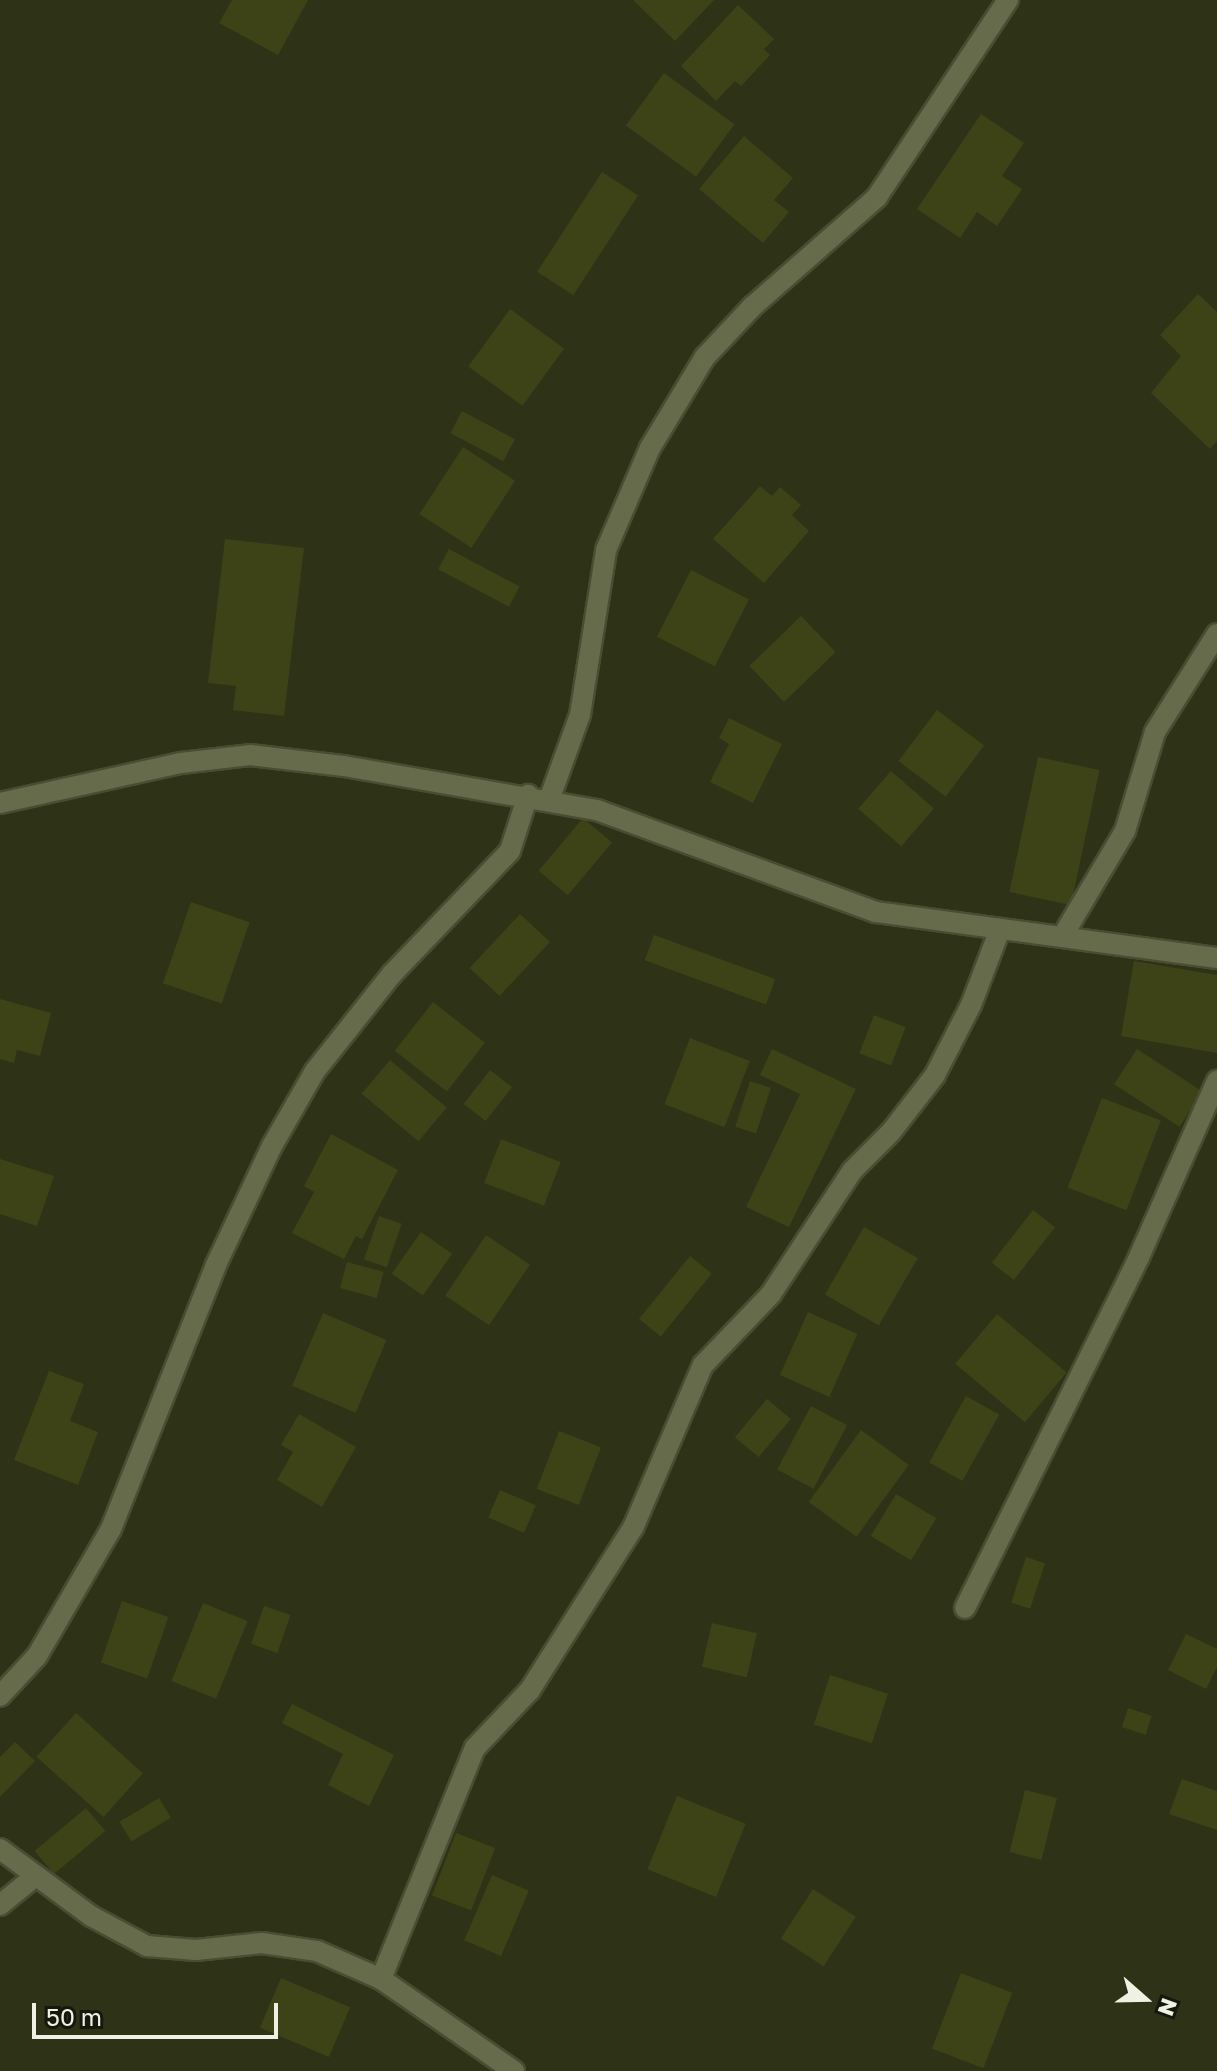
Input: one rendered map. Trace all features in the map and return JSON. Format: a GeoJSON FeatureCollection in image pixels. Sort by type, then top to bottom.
{"type":"FeatureCollection","features":[{"type":"Feature","properties":{"kind":"street"},"geometry":{"type":"LineString","coordinates":[[549,800],[580,715],[606,550],[650,448],[705,357],[752,307],[877,197],[1008,0]]}},
{"type":"Feature","properties":{"kind":"street"},"geometry":{"type":"LineString","coordinates":[[1062,937],[1125,831],[1155,732],[1217,634]]}},
{"type":"Feature","properties":{"kind":"street"},"geometry":{"type":"LineString","coordinates":[[0,803],[181,763],[250,755],[528,795],[597,810],[876,912],[999,932],[1062,937],[1217,958]]}},
{"type":"Feature","properties":{"kind":"street"},"geometry":{"type":"LineString","coordinates":[[0,1696],[37,1656],[111,1529],[215,1267],[272,1146],[315,1071],[392,974],[510,851],[528,795]]}},
{"type":"Feature","properties":{"kind":"street"},"geometry":{"type":"LineString","coordinates":[[381,1979],[475,1748],[530,1690],[633,1528],[703,1365],[771,1294],[852,1171],[891,1132],[935,1075],[971,1005],[999,932]]}},
{"type":"Feature","properties":{"kind":"street"},"geometry":{"type":"LineString","coordinates":[[965,1608],[1139,1257],[1217,1081]]}},
{"type":"Feature","properties":{"kind":"street"},"geometry":{"type":"LineString","coordinates":[[0,1849],[33,1878],[147,1946],[196,1950],[262,1943],[317,1951],[381,1979],[514,2071]]}},
{"type":"Feature","properties":{"kind":"street"},"geometry":{"type":"LineString","coordinates":[[0,1905],[33,1878]]}},
{"type":"Feature","properties":{"kind":"building"},"geometry":{"type":"Polygon","coordinates":[[[232,0],[308,0],[278,55],[219,23],[232,0]]]}},
{"type":"Feature","properties":{"kind":"building"},"geometry":{"type":"Polygon","coordinates":[[[633,0],[714,0],[675,41],[633,0]]]}},
{"type":"Feature","properties":{"kind":"building"},"geometry":{"type":"Polygon","coordinates":[[[738,5],[774,39],[764,49],[770,55],[741,86],[735,81],[716,101],[681,66],[738,5]]]}},
{"type":"Feature","properties":{"kind":"building"},"geometry":{"type":"Polygon","coordinates":[[[664,73],[734,124],[696,177],[626,126],[664,73]]]}},
{"type":"Feature","properties":{"kind":"building"},"geometry":{"type":"Polygon","coordinates":[[[981,114],[1024,143],[1002,176],[1022,189],[997,226],[977,212],[960,238],[917,209],[981,114]]]}},
{"type":"Feature","properties":{"kind":"building"},"geometry":{"type":"Polygon","coordinates":[[[744,136],[793,178],[774,200],[789,212],[763,243],[699,189],[744,136]]]}},
{"type":"Feature","properties":{"kind":"building"},"geometry":{"type":"Polygon","coordinates":[[[602,172],[638,195],[573,295],[537,272],[602,172]]]}},
{"type":"Feature","properties":{"kind":"building"},"geometry":{"type":"Polygon","coordinates":[[[1198,294],[1217,312],[1217,441],[1210,449],[1151,393],[1181,356],[1160,335],[1198,294]]]}},
{"type":"Feature","properties":{"kind":"building"},"geometry":{"type":"Polygon","coordinates":[[[510,309],[564,348],[522,406],[468,366],[510,309]]]}},
{"type":"Feature","properties":{"kind":"building"},"geometry":{"type":"Polygon","coordinates":[[[462,411],[515,439],[503,461],[450,433],[462,411]]]}},
{"type":"Feature","properties":{"kind":"building"},"geometry":{"type":"Polygon","coordinates":[[[463,447],[515,481],[471,548],[419,514],[463,447]]]}},
{"type":"Feature","properties":{"kind":"building"},"geometry":{"type":"Polygon","coordinates":[[[760,486],[772,496],[780,487],[801,505],[792,515],[809,531],[764,583],[713,539],[760,486]]]}},
{"type":"Feature","properties":{"kind":"building"},"geometry":{"type":"Polygon","coordinates":[[[225,539],[304,548],[284,716],[233,710],[236,686],[208,683],[225,539]]]}},
{"type":"Feature","properties":{"kind":"building"},"geometry":{"type":"Polygon","coordinates":[[[449,549],[520,587],[509,607],[438,569],[449,549]]]}},
{"type":"Feature","properties":{"kind":"building"},"geometry":{"type":"Polygon","coordinates":[[[691,570],[749,600],[715,666],[657,637],[691,570]]]}},
{"type":"Feature","properties":{"kind":"building"},"geometry":{"type":"Polygon","coordinates":[[[801,616],[836,652],[784,702],[749,666],[801,616]]]}},
{"type":"Feature","properties":{"kind":"building"},"geometry":{"type":"Polygon","coordinates":[[[937,710],[984,746],[946,797],[898,761],[937,710]]]}},
{"type":"Feature","properties":{"kind":"building"},"geometry":{"type":"Polygon","coordinates":[[[729,718],[782,744],[753,803],[710,782],[729,744],[719,738],[729,718]]]}},
{"type":"Feature","properties":{"kind":"building"},"geometry":{"type":"Polygon","coordinates":[[[1038,757],[1100,770],[1071,905],[1009,892],[1038,757]]]}},
{"type":"Feature","properties":{"kind":"building"},"geometry":{"type":"Polygon","coordinates":[[[891,771],[934,808],[901,846],[858,809],[891,771]]]}},
{"type":"Feature","properties":{"kind":"building"},"geometry":{"type":"Polygon","coordinates":[[[583,818],[612,842],[568,895],[539,871],[583,818]]]}},
{"type":"Feature","properties":{"kind":"building"},"geometry":{"type":"Polygon","coordinates":[[[191,902],[250,922],[222,1003],[163,983],[191,902]]]}},
{"type":"Feature","properties":{"kind":"building"},"geometry":{"type":"Polygon","coordinates":[[[520,914],[550,942],[500,996],[470,968],[520,914]]]}},
{"type":"Feature","properties":{"kind":"building"},"geometry":{"type":"Polygon","coordinates":[[[654,935],[775,979],[766,1004],[645,960],[654,935]]]}},
{"type":"Feature","properties":{"kind":"building"},"geometry":{"type":"Polygon","coordinates":[[[1134,961],[1217,975],[1217,1053],[1121,1036],[1134,961]]]}},
{"type":"Feature","properties":{"kind":"building"},"geometry":{"type":"Polygon","coordinates":[[[0,999],[51,1013],[40,1056],[17,1050],[14,1063],[0,1059],[0,999]]]}},
{"type":"Feature","properties":{"kind":"building"},"geometry":{"type":"Polygon","coordinates":[[[433,1002],[485,1043],[447,1091],[395,1051],[433,1002]]]}},
{"type":"Feature","properties":{"kind":"building"},"geometry":{"type":"Polygon","coordinates":[[[874,1015],[906,1027],[891,1065],[859,1053],[874,1015]]]}},
{"type":"Feature","properties":{"kind":"building"},"geometry":{"type":"Polygon","coordinates":[[[690,1038],[750,1061],[724,1127],[665,1104],[690,1038]]]}},
{"type":"Feature","properties":{"kind":"building"},"geometry":{"type":"Polygon","coordinates":[[[772,1049],[856,1089],[789,1227],[746,1207],[800,1094],[760,1075],[772,1049]]]}},
{"type":"Feature","properties":{"kind":"building"},"geometry":{"type":"Polygon","coordinates":[[[1137,1049],[1202,1091],[1180,1127],[1114,1084],[1137,1049]]]}},
{"type":"Feature","properties":{"kind":"building"},"geometry":{"type":"Polygon","coordinates":[[[390,1060],[447,1108],[418,1141],[362,1094],[390,1060]]]}},
{"type":"Feature","properties":{"kind":"building"},"geometry":{"type":"Polygon","coordinates":[[[490,1070],[512,1087],[486,1121],[464,1104],[490,1070]]]}},
{"type":"Feature","properties":{"kind":"building"},"geometry":{"type":"Polygon","coordinates":[[[750,1081],[771,1088],[756,1133],[735,1127],[750,1081]]]}},
{"type":"Feature","properties":{"kind":"building"},"geometry":{"type":"Polygon","coordinates":[[[1102,1098],[1161,1121],[1126,1210],[1068,1188],[1102,1098]]]}},
{"type":"Feature","properties":{"kind":"building"},"geometry":{"type":"Polygon","coordinates":[[[331,1134],[398,1170],[362,1239],[356,1236],[344,1259],[292,1233],[314,1192],[304,1186],[331,1134]]]}},
{"type":"Feature","properties":{"kind":"building"},"geometry":{"type":"Polygon","coordinates":[[[501,1139],[561,1162],[544,1206],[484,1183],[501,1139]]]}},
{"type":"Feature","properties":{"kind":"building"},"geometry":{"type":"Polygon","coordinates":[[[0,1159],[54,1176],[37,1226],[0,1214],[0,1159]]]}},
{"type":"Feature","properties":{"kind":"building"},"geometry":{"type":"Polygon","coordinates":[[[1033,1210],[1055,1227],[1014,1280],[992,1263],[1033,1210]]]}},
{"type":"Feature","properties":{"kind":"building"},"geometry":{"type":"Polygon","coordinates":[[[379,1216],[402,1224],[387,1267],[364,1259],[379,1216]]]}},
{"type":"Feature","properties":{"kind":"building"},"geometry":{"type":"Polygon","coordinates":[[[864,1227],[918,1258],[879,1326],[825,1295],[864,1227]]]}},
{"type":"Feature","properties":{"kind":"building"},"geometry":{"type":"Polygon","coordinates":[[[421,1232],[452,1254],[423,1296],[392,1274],[421,1232]]]}},
{"type":"Feature","properties":{"kind":"building"},"geometry":{"type":"Polygon","coordinates":[[[486,1235],[530,1265],[489,1325],[445,1296],[486,1235]]]}},
{"type":"Feature","properties":{"kind":"building"},"geometry":{"type":"Polygon","coordinates":[[[690,1256],[712,1274],[661,1337],[639,1319],[690,1256]]]}},
{"type":"Feature","properties":{"kind":"building"},"geometry":{"type":"Polygon","coordinates":[[[347,1262],[384,1272],[377,1298],[340,1288],[347,1262]]]}},
{"type":"Feature","properties":{"kind":"building"},"geometry":{"type":"Polygon","coordinates":[[[808,1312],[857,1334],[829,1397],[780,1375],[808,1312]]]}},
{"type":"Feature","properties":{"kind":"building"},"geometry":{"type":"Polygon","coordinates":[[[323,1313],[387,1340],[356,1413],[292,1386],[323,1313]]]}},
{"type":"Feature","properties":{"kind":"building"},"geometry":{"type":"Polygon","coordinates":[[[997,1314],[1067,1372],[1025,1422],[955,1364],[997,1314]]]}},
{"type":"Feature","properties":{"kind":"building"},"geometry":{"type":"Polygon","coordinates":[[[49,1371],[84,1384],[70,1421],[98,1432],[78,1485],[14,1460],[49,1371]]]}},
{"type":"Feature","properties":{"kind":"building"},"geometry":{"type":"Polygon","coordinates":[[[966,1396],[999,1414],[962,1481],[929,1462],[966,1396]]]}},
{"type":"Feature","properties":{"kind":"building"},"geometry":{"type":"Polygon","coordinates":[[[767,1399],[791,1419],[759,1457],[735,1437],[767,1399]]]}},
{"type":"Feature","properties":{"kind":"building"},"geometry":{"type":"Polygon","coordinates":[[[811,1406],[847,1425],[813,1489],[777,1470],[811,1406]]]}},
{"type":"Feature","properties":{"kind":"building"},"geometry":{"type":"Polygon","coordinates":[[[299,1414],[356,1447],[322,1507],[277,1480],[293,1452],[281,1445],[299,1414]]]}},
{"type":"Feature","properties":{"kind":"building"},"geometry":{"type":"Polygon","coordinates":[[[861,1430],[909,1465],[856,1537],[809,1502],[861,1430]]]}},
{"type":"Feature","properties":{"kind":"building"},"geometry":{"type":"Polygon","coordinates":[[[559,1431],[601,1447],[579,1505],[537,1489],[559,1431]]]}},
{"type":"Feature","properties":{"kind":"building"},"geometry":{"type":"Polygon","coordinates":[[[500,1490],[536,1505],[524,1533],[488,1518],[500,1490]]]}},
{"type":"Feature","properties":{"kind":"building"},"geometry":{"type":"Polygon","coordinates":[[[896,1494],[936,1518],[911,1560],[871,1536],[896,1494]]]}},
{"type":"Feature","properties":{"kind":"building"},"geometry":{"type":"Polygon","coordinates":[[[1026,1557],[1045,1563],[1030,1609],[1011,1603],[1026,1557]]]}},
{"type":"Feature","properties":{"kind":"building"},"geometry":{"type":"Polygon","coordinates":[[[122,1601],[168,1617],[147,1678],[101,1662],[122,1601]]]}},
{"type":"Feature","properties":{"kind":"building"},"geometry":{"type":"Polygon","coordinates":[[[203,1603],[248,1621],[216,1699],[172,1681],[203,1603]]]}},
{"type":"Feature","properties":{"kind":"building"},"geometry":{"type":"Polygon","coordinates":[[[264,1606],[290,1615],[277,1653],[251,1644],[264,1606]]]}},
{"type":"Feature","properties":{"kind":"building"},"geometry":{"type":"Polygon","coordinates":[[[712,1623],[757,1633],[747,1677],[702,1667],[712,1623]]]}},
{"type":"Feature","properties":{"kind":"building"},"geometry":{"type":"Polygon","coordinates":[[[1186,1634],[1217,1649],[1217,1667],[1206,1689],[1168,1670],[1186,1634]]]}},
{"type":"Feature","properties":{"kind":"building"},"geometry":{"type":"Polygon","coordinates":[[[830,1675],[888,1694],[872,1743],[814,1724],[830,1675]]]}},
{"type":"Feature","properties":{"kind":"building"},"geometry":{"type":"Polygon","coordinates":[[[292,1704],[394,1755],[369,1806],[328,1785],[343,1754],[282,1723],[292,1704]]]}},
{"type":"Feature","properties":{"kind":"building"},"geometry":{"type":"Polygon","coordinates":[[[1128,1708],[1152,1716],[1146,1735],[1122,1727],[1128,1708]]]}},
{"type":"Feature","properties":{"kind":"building"},"geometry":{"type":"Polygon","coordinates":[[[76,1713],[143,1773],[103,1817],[37,1757],[76,1713]]]}},
{"type":"Feature","properties":{"kind":"building"},"geometry":{"type":"Polygon","coordinates":[[[15,1742],[35,1761],[0,1797],[0,1757],[15,1742]]]}},
{"type":"Feature","properties":{"kind":"building"},"geometry":{"type":"Polygon","coordinates":[[[1182,1779],[1217,1791],[1217,1830],[1169,1814],[1182,1779]]]}},
{"type":"Feature","properties":{"kind":"building"},"geometry":{"type":"Polygon","coordinates":[[[1025,1790],[1057,1798],[1042,1860],[1010,1852],[1025,1790]]]}},
{"type":"Feature","properties":{"kind":"building"},"geometry":{"type":"Polygon","coordinates":[[[677,1796],[746,1824],[716,1897],[647,1869],[677,1796]]]}},
{"type":"Feature","properties":{"kind":"building"},"geometry":{"type":"Polygon","coordinates":[[[159,1798],[171,1818],[131,1841],[120,1822],[159,1798]]]}},
{"type":"Feature","properties":{"kind":"building"},"geometry":{"type":"Polygon","coordinates":[[[86,1808],[105,1831],[54,1874],[35,1851],[86,1808]]]}},
{"type":"Feature","properties":{"kind":"building"},"geometry":{"type":"Polygon","coordinates":[[[456,1833],[495,1848],[471,1911],[432,1896],[456,1833]]]}},
{"type":"Feature","properties":{"kind":"building"},"geometry":{"type":"Polygon","coordinates":[[[492,1875],[529,1891],[501,1956],[464,1940],[492,1875]]]}},
{"type":"Feature","properties":{"kind":"building"},"geometry":{"type":"Polygon","coordinates":[[[813,1889],[856,1917],[824,1966],[781,1938],[813,1889]]]}},
{"type":"Feature","properties":{"kind":"building"},"geometry":{"type":"Polygon","coordinates":[[[961,1973],[1012,1993],[983,2068],[932,2049],[961,1973]]]}},
{"type":"Feature","properties":{"kind":"building"},"geometry":{"type":"Polygon","coordinates":[[[281,1978],[350,2007],[329,2057],[260,2028],[281,1978]]]}}]}
